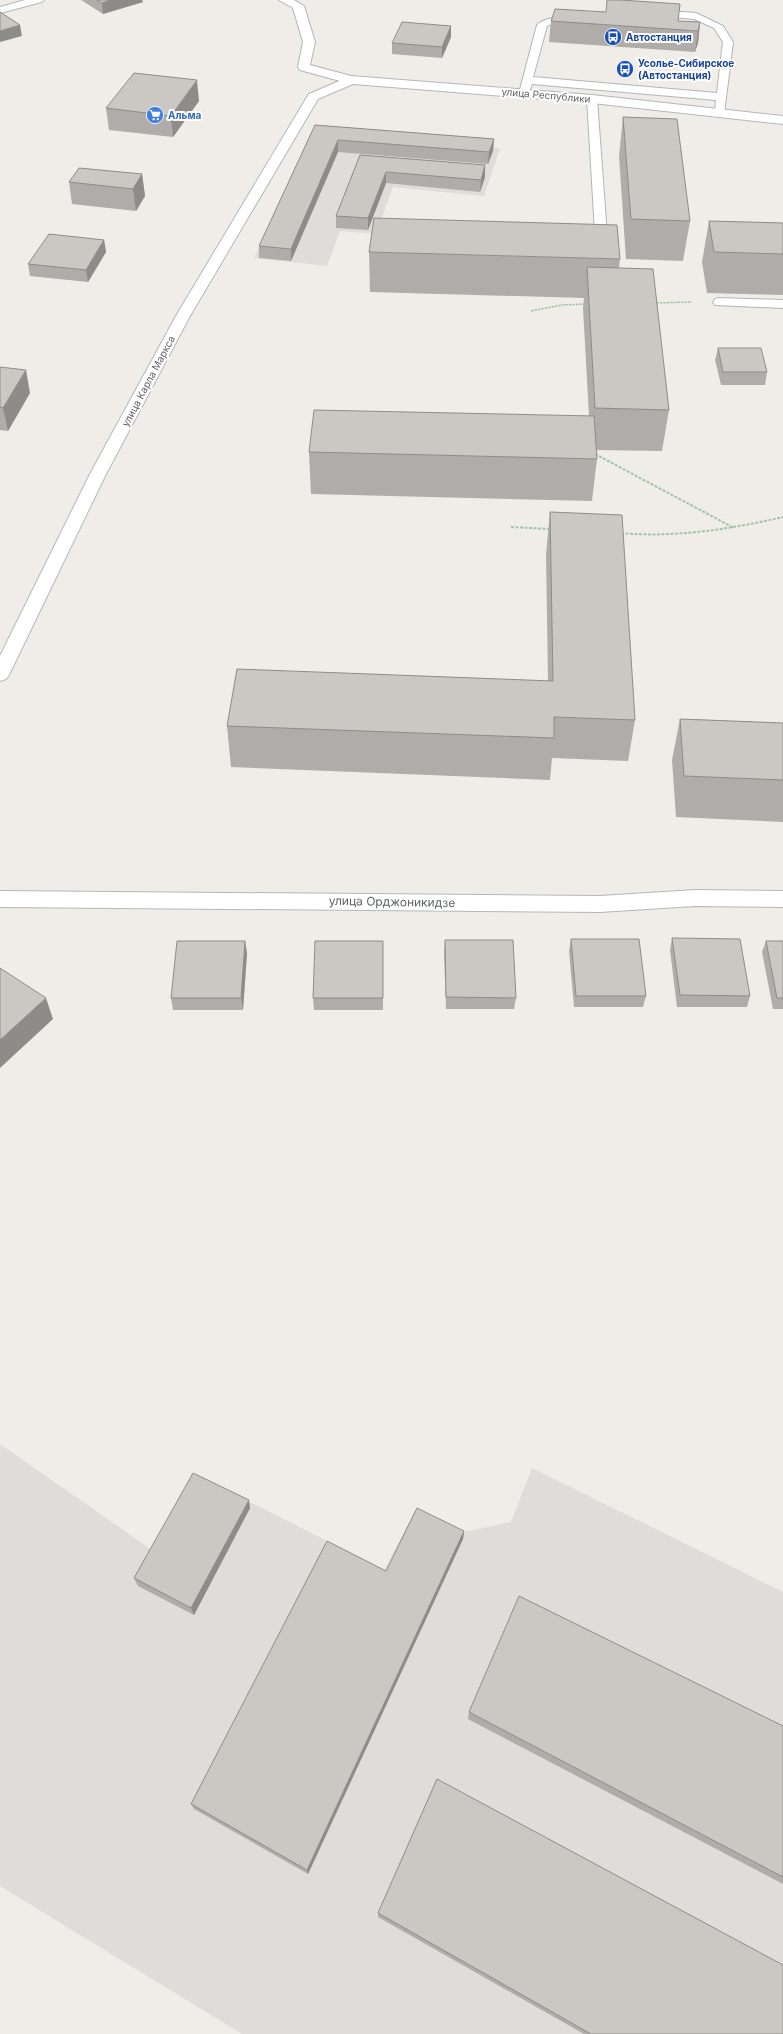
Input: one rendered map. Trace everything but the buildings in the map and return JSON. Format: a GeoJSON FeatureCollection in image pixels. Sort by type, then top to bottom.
{"type":"FeatureCollection","features":[{"type":"Feature","properties":{"kind":"street"},"geometry":{"type":"LineString","coordinates":[[0,10],[38,0]]}},
{"type":"Feature","properties":{"kind":"street"},"geometry":{"type":"LineString","coordinates":[[285,0],[298,6],[301,20],[309,42],[304,67],[351,80]]}},
{"type":"Feature","properties":{"kind":"street","name":"улица Республики"},"geometry":{"type":"LineString","coordinates":[[313,96],[351,80],[592,99],[783,120]]}},
{"type":"Feature","properties":{"kind":"street","name":"улица Карла Маркса"},"geometry":{"type":"LineString","coordinates":[[0,675],[98,474],[183,316],[263,184],[313,96]]}},
{"type":"Feature","properties":{"kind":"street","name":"улица Орджоникидзе"},"geometry":{"type":"LineString","coordinates":[[0,899],[600,904],[695,898],[783,899]]}},
{"type":"Feature","properties":{"kind":"lane"},"geometry":{"type":"LineString","coordinates":[[644,13],[696,16],[718,26],[728,42],[720,112]]}},
{"type":"Feature","properties":{"kind":"lane"},"geometry":{"type":"LineString","coordinates":[[524,93],[542,25],[546,21],[559,19],[587,21]]}},
{"type":"Feature","properties":{"kind":"lane"},"geometry":{"type":"LineString","coordinates":[[527,80],[722,97]]}},
{"type":"Feature","properties":{"kind":"lane"},"geometry":{"type":"LineString","coordinates":[[592,99],[602,249]]}},
{"type":"Feature","properties":{"kind":"lane"},"geometry":{"type":"LineString","coordinates":[[719,302],[783,304]]}},
{"type":"Feature","properties":{"kind":"path"},"geometry":{"type":"LineString","coordinates":[[648,303],[719,302]]}},
{"type":"Feature","properties":{"kind":"path"},"geometry":{"type":"LineString","coordinates":[[531,311],[562,304],[588,304]]}},
{"type":"Feature","properties":{"kind":"path"},"geometry":{"type":"LineString","coordinates":[[593,453],[734,528]]}},
{"type":"Feature","properties":{"kind":"path"},"geometry":{"type":"LineString","coordinates":[[619,533],[642,534],[734,528],[783,517]]}},
{"type":"Feature","properties":{"kind":"path"},"geometry":{"type":"LineString","coordinates":[[511,527],[557,530]]}},
{"type":"Feature","properties":{"kind":"shaded area"},"geometry":{"type":"Polygon","coordinates":[[[311,135],[500,148],[484,196],[393,187],[376,234],[340,231],[327,266],[254,258],[311,135]]]}},
{"type":"Feature","properties":{"kind":"shaded area"},"geometry":{"type":"Polygon","coordinates":[[[0,1444],[152,1550],[195,1474],[384,1570],[415,1511],[464,1532],[511,1522],[532,1468],[783,1592],[783,2034],[242,2034],[0,1886],[0,1444]]]}},
{"type":"Feature","properties":{"kind":"place","name":"Автостанция"},"geometry":{"type":"Point","coordinates":[613,37]}},
{"type":"Feature","properties":{"kind":"place","name":"Усолье-Сибирское (Автостанция)"},"geometry":{"type":"Point","coordinates":[625,69]}},
{"type":"Feature","properties":{"kind":"place","name":"Альма"},"geometry":{"type":"Point","coordinates":[155,115]}}]}
